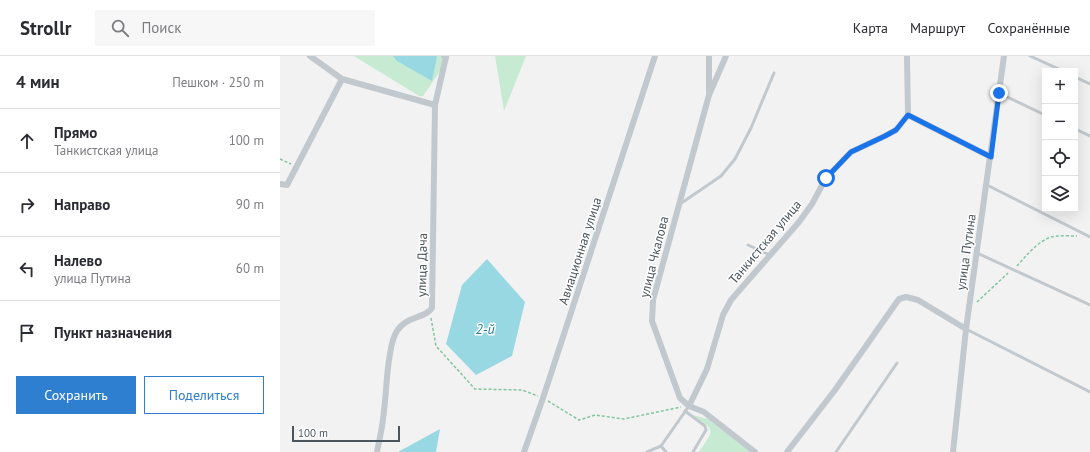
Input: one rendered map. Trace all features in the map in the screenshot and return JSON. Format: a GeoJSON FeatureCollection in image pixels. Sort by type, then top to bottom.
{"type":"FeatureCollection","features":[{"type":"Feature","properties":{"kind":"street"},"geometry":{"type":"LineString","coordinates":[[310,56],[342,79],[435,105]]}},
{"type":"Feature","properties":{"kind":"street","name":"улица Дача"},"geometry":{"type":"LineString","coordinates":[[377,452],[383,419],[386,381],[392,340],[398,329],[408,320],[428,313],[432,308],[435,105],[446,58],[444,56]]}},
{"type":"Feature","properties":{"kind":"street","name":"Авиационная улица"},"geometry":{"type":"LineString","coordinates":[[524,452],[655,56]]}},
{"type":"Feature","properties":{"kind":"street"},"geometry":{"type":"LineString","coordinates":[[708,56],[709,95]]}},
{"type":"Feature","properties":{"kind":"street","name":"улица Чкалова"},"geometry":{"type":"LineString","coordinates":[[726,56],[709,95],[653,300],[652,321],[680,398],[687,409],[704,412],[755,452]]}},
{"type":"Feature","properties":{"kind":"street"},"geometry":{"type":"LineString","coordinates":[[907,56],[908,115],[991,157]]}},
{"type":"Feature","properties":{"kind":"street","name":"улица Путина"},"geometry":{"type":"LineString","coordinates":[[954,452],[966,329],[1004,56]]}},
{"type":"Feature","properties":{"kind":"street"},"geometry":{"type":"LineString","coordinates":[[280,184],[286,185],[342,79]]}},
{"type":"Feature","properties":{"kind":"street","name":"Танкистская улица"},"geometry":{"type":"LineString","coordinates":[[687,409],[707,369],[723,315],[731,300],[799,222],[812,204],[826,178],[851,152],[896,130],[908,115]]}},
{"type":"Feature","properties":{"kind":"street"},"geometry":{"type":"LineString","coordinates":[[787,452],[839,384],[899,299],[906,297],[918,300],[966,329]]}},
{"type":"Feature","properties":{"kind":"lane"},"geometry":{"type":"LineString","coordinates":[[1030,56],[1056,68]]}},
{"type":"Feature","properties":{"kind":"lane"},"geometry":{"type":"LineString","coordinates":[[679,204],[721,176],[735,159],[751,128],[774,73]]}},
{"type":"Feature","properties":{"kind":"lane"},"geometry":{"type":"LineString","coordinates":[[1078,78],[1090,84]]}},
{"type":"Feature","properties":{"kind":"lane"},"geometry":{"type":"LineString","coordinates":[[999,93],[1042,114]]}},
{"type":"Feature","properties":{"kind":"lane"},"geometry":{"type":"LineString","coordinates":[[1078,130],[1090,136]]}},
{"type":"Feature","properties":{"kind":"lane"},"geometry":{"type":"LineString","coordinates":[[987,185],[1089,236]]}},
{"type":"Feature","properties":{"kind":"lane"},"geometry":{"type":"LineString","coordinates":[[748,245],[771,255]]}},
{"type":"Feature","properties":{"kind":"lane"},"geometry":{"type":"LineString","coordinates":[[977,253],[1090,304]]}},
{"type":"Feature","properties":{"kind":"lane"},"geometry":{"type":"LineString","coordinates":[[966,329],[1090,392]]}},
{"type":"Feature","properties":{"kind":"lane"},"geometry":{"type":"LineString","coordinates":[[836,452],[897,363]]}},
{"type":"Feature","properties":{"kind":"lane"},"geometry":{"type":"LineString","coordinates":[[647,452],[661,446],[687,409],[705,426],[706,430],[692,452]]}},
{"type":"Feature","properties":{"kind":"lane"},"geometry":{"type":"LineString","coordinates":[[661,446],[666,452]]}},
{"type":"Feature","properties":{"kind":"path"},"geometry":{"type":"LineString","coordinates":[[280,159],[296,167]]}},
{"type":"Feature","properties":{"kind":"path"},"geometry":{"type":"LineString","coordinates":[[970,308],[1044,241],[1053,237],[1089,236]]}},
{"type":"Feature","properties":{"kind":"green space"},"geometry":{"type":"Polygon","coordinates":[[[354,56],[448,56],[449,58],[423,96],[419,96],[354,56]]]}},
{"type":"Feature","properties":{"kind":"green space"},"geometry":{"type":"Polygon","coordinates":[[[495,56],[526,56],[504,111],[495,56]]]}},
{"type":"Feature","properties":{"kind":"green space"},"geometry":{"type":"Polygon","coordinates":[[[692,415],[708,419],[753,452],[699,452],[710,434],[710,430],[709,427],[692,415]]]}},
{"type":"Feature","properties":{"kind":"water"},"geometry":{"type":"Polygon","coordinates":[[[393,56],[437,56],[432,81],[397,61],[393,56]]]}},
{"type":"Feature","properties":{"kind":"water","name":"2-й"},"geometry":{"type":"Polygon","coordinates":[[[487,259],[525,302],[512,356],[476,375],[446,344],[462,285],[487,259]]]}},
{"type":"Feature","properties":{"kind":"water"},"geometry":{"type":"Polygon","coordinates":[[[440,429],[436,452],[398,452],[440,429]]]}},
{"type":"Feature","properties":{"kind":"route"},"geometry":{"type":"LineString","coordinates":[[826,178],[851,152],[896,130],[908,115],[991,157],[999,93]]}}]}
